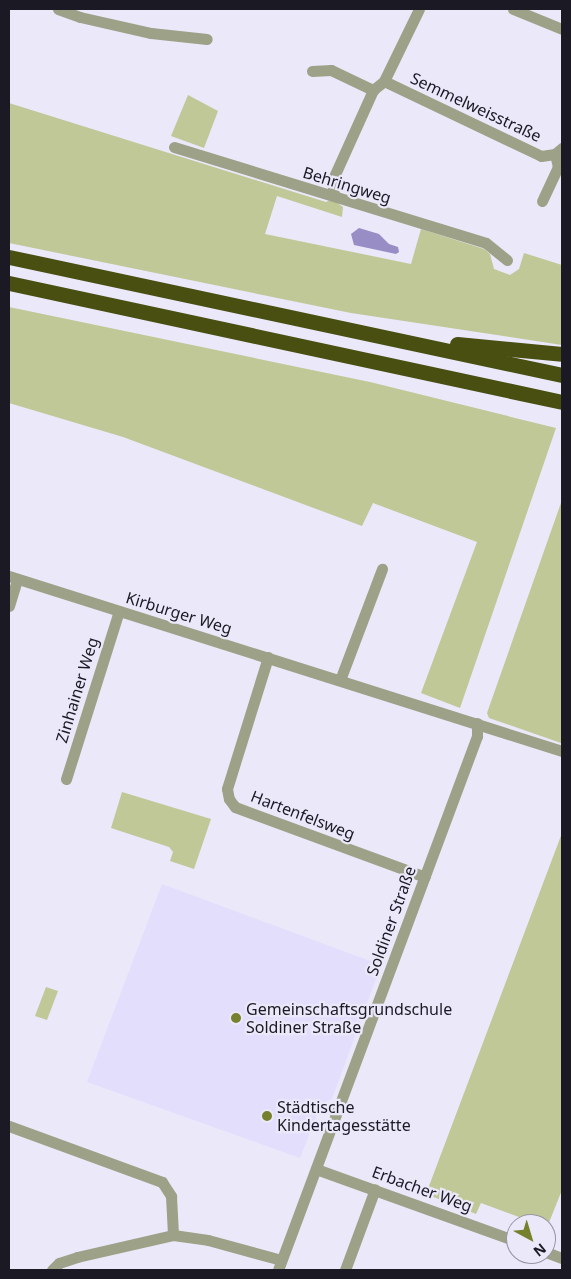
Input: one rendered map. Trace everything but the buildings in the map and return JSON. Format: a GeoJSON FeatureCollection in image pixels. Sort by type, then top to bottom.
{"type":"FeatureCollection","features":[{"type":"Feature","properties":{"kind":"highway"},"geometry":{"type":"LineString","coordinates":[[9,257],[562,375]]}},
{"type":"Feature","properties":{"kind":"highway"},"geometry":{"type":"LineString","coordinates":[[9,283],[562,402]]}},
{"type":"Feature","properties":{"kind":"highway"},"geometry":{"type":"LineString","coordinates":[[368,335],[562,354]]}},
{"type":"Feature","properties":{"kind":"street"},"geometry":{"type":"LineString","coordinates":[[58,9],[80,17],[151,33],[207,39]]}},
{"type":"Feature","properties":{"kind":"street","name":"Semmelweisstraße"},"geometry":{"type":"LineString","coordinates":[[334,194],[332,181],[374,90],[384,81],[420,9]]}},
{"type":"Feature","properties":{"kind":"street"},"geometry":{"type":"LineString","coordinates":[[513,9],[562,29]]}},
{"type":"Feature","properties":{"kind":"street"},"geometry":{"type":"LineString","coordinates":[[312,71],[331,70],[374,90]]}},
{"type":"Feature","properties":{"kind":"street","name":"Semmelweisstraße"},"geometry":{"type":"LineString","coordinates":[[384,81],[541,156],[559,151],[558,167],[542,201]]}},
{"type":"Feature","properties":{"kind":"street","name":"Behringweg"},"geometry":{"type":"LineString","coordinates":[[174,147],[325,196],[334,194],[349,202],[486,243],[507,260]]}},
{"type":"Feature","properties":{"kind":"street"},"geometry":{"type":"LineString","coordinates":[[340,680],[382,569]]}},
{"type":"Feature","properties":{"kind":"street"},"geometry":{"type":"LineString","coordinates":[[9,606],[13,578]]}},
{"type":"Feature","properties":{"kind":"street","name":"Kirburger Weg"},"geometry":{"type":"LineString","coordinates":[[13,578],[562,751]]}},
{"type":"Feature","properties":{"kind":"street","name":"Zinhainer Weg"},"geometry":{"type":"LineString","coordinates":[[66,779],[119,611]]}},
{"type":"Feature","properties":{"kind":"street","name":"Hartenfelsweg"},"geometry":{"type":"LineString","coordinates":[[268,657],[227,789],[234,807],[425,877]]}},
{"type":"Feature","properties":{"kind":"street","name":"Soldiner Straße"},"geometry":{"type":"LineString","coordinates":[[280,1265],[477,736],[477,723]]}},
{"type":"Feature","properties":{"kind":"street"},"geometry":{"type":"LineString","coordinates":[[9,1126],[162,1182],[172,1196],[173,1235]]}},
{"type":"Feature","properties":{"kind":"street","name":"Erbacher Weg"},"geometry":{"type":"LineString","coordinates":[[316,1169],[506,1237]]}},
{"type":"Feature","properties":{"kind":"street"},"geometry":{"type":"LineString","coordinates":[[345,1270],[375,1189]]}},
{"type":"Feature","properties":{"kind":"street"},"geometry":{"type":"LineString","coordinates":[[52,1270],[59,1263],[77,1257],[173,1235],[208,1240],[280,1265]]}},
{"type":"Feature","properties":{"kind":"shaded area"},"geometry":{"type":"Polygon","coordinates":[[[359,228],[379,234],[389,244],[398,247],[399,252],[396,254],[354,245],[351,234],[359,228]]]}},
{"type":"Feature","properties":{"kind":"shaded area","name":"Gemeinschaftsgrundschule Soldiner Straße"},"geometry":{"type":"Polygon","coordinates":[[[162,884],[381,965],[332,1099],[321,1104],[300,1158],[87,1082],[162,884]]]}},
{"type":"Feature","properties":{"kind":"green space"},"geometry":{"type":"Polygon","coordinates":[[[188,95],[218,111],[204,148],[171,136],[188,95]]]}},
{"type":"Feature","properties":{"kind":"green space"},"geometry":{"type":"Polygon","coordinates":[[[9,103],[326,202],[332,199],[343,207],[342,217],[277,196],[265,234],[411,264],[421,229],[484,249],[490,254],[494,269],[510,275],[519,269],[524,253],[562,265],[562,345],[351,313],[9,243],[9,103]]]}},
{"type":"Feature","properties":{"kind":"green space"},"geometry":{"type":"Polygon","coordinates":[[[9,307],[370,382],[556,428],[460,708],[421,693],[477,542],[373,503],[362,526],[123,437],[9,403],[9,307]]]}},
{"type":"Feature","properties":{"kind":"green space"},"geometry":{"type":"Polygon","coordinates":[[[562,500],[561,743],[489,718],[487,713],[562,500]]]}},
{"type":"Feature","properties":{"kind":"green space"},"geometry":{"type":"Polygon","coordinates":[[[122,792],[211,819],[194,869],[170,861],[173,852],[169,847],[111,828],[122,792]]]}},
{"type":"Feature","properties":{"kind":"green space"},"geometry":{"type":"Polygon","coordinates":[[[562,833],[562,1190],[552,1214],[511,1214],[481,1203],[476,1214],[426,1194],[562,833]]]}},
{"type":"Feature","properties":{"kind":"green space"},"geometry":{"type":"Polygon","coordinates":[[[46,987],[58,991],[47,1020],[35,1016],[46,987]]]}},
{"type":"Feature","properties":{"kind":"place","name":"Gemeinschaftsgrundschule Soldiner Straße"},"geometry":{"type":"Point","coordinates":[236,1018]}},
{"type":"Feature","properties":{"kind":"place","name":"Städtische Kindertagesstätte"},"geometry":{"type":"Point","coordinates":[267,1116]}}]}
